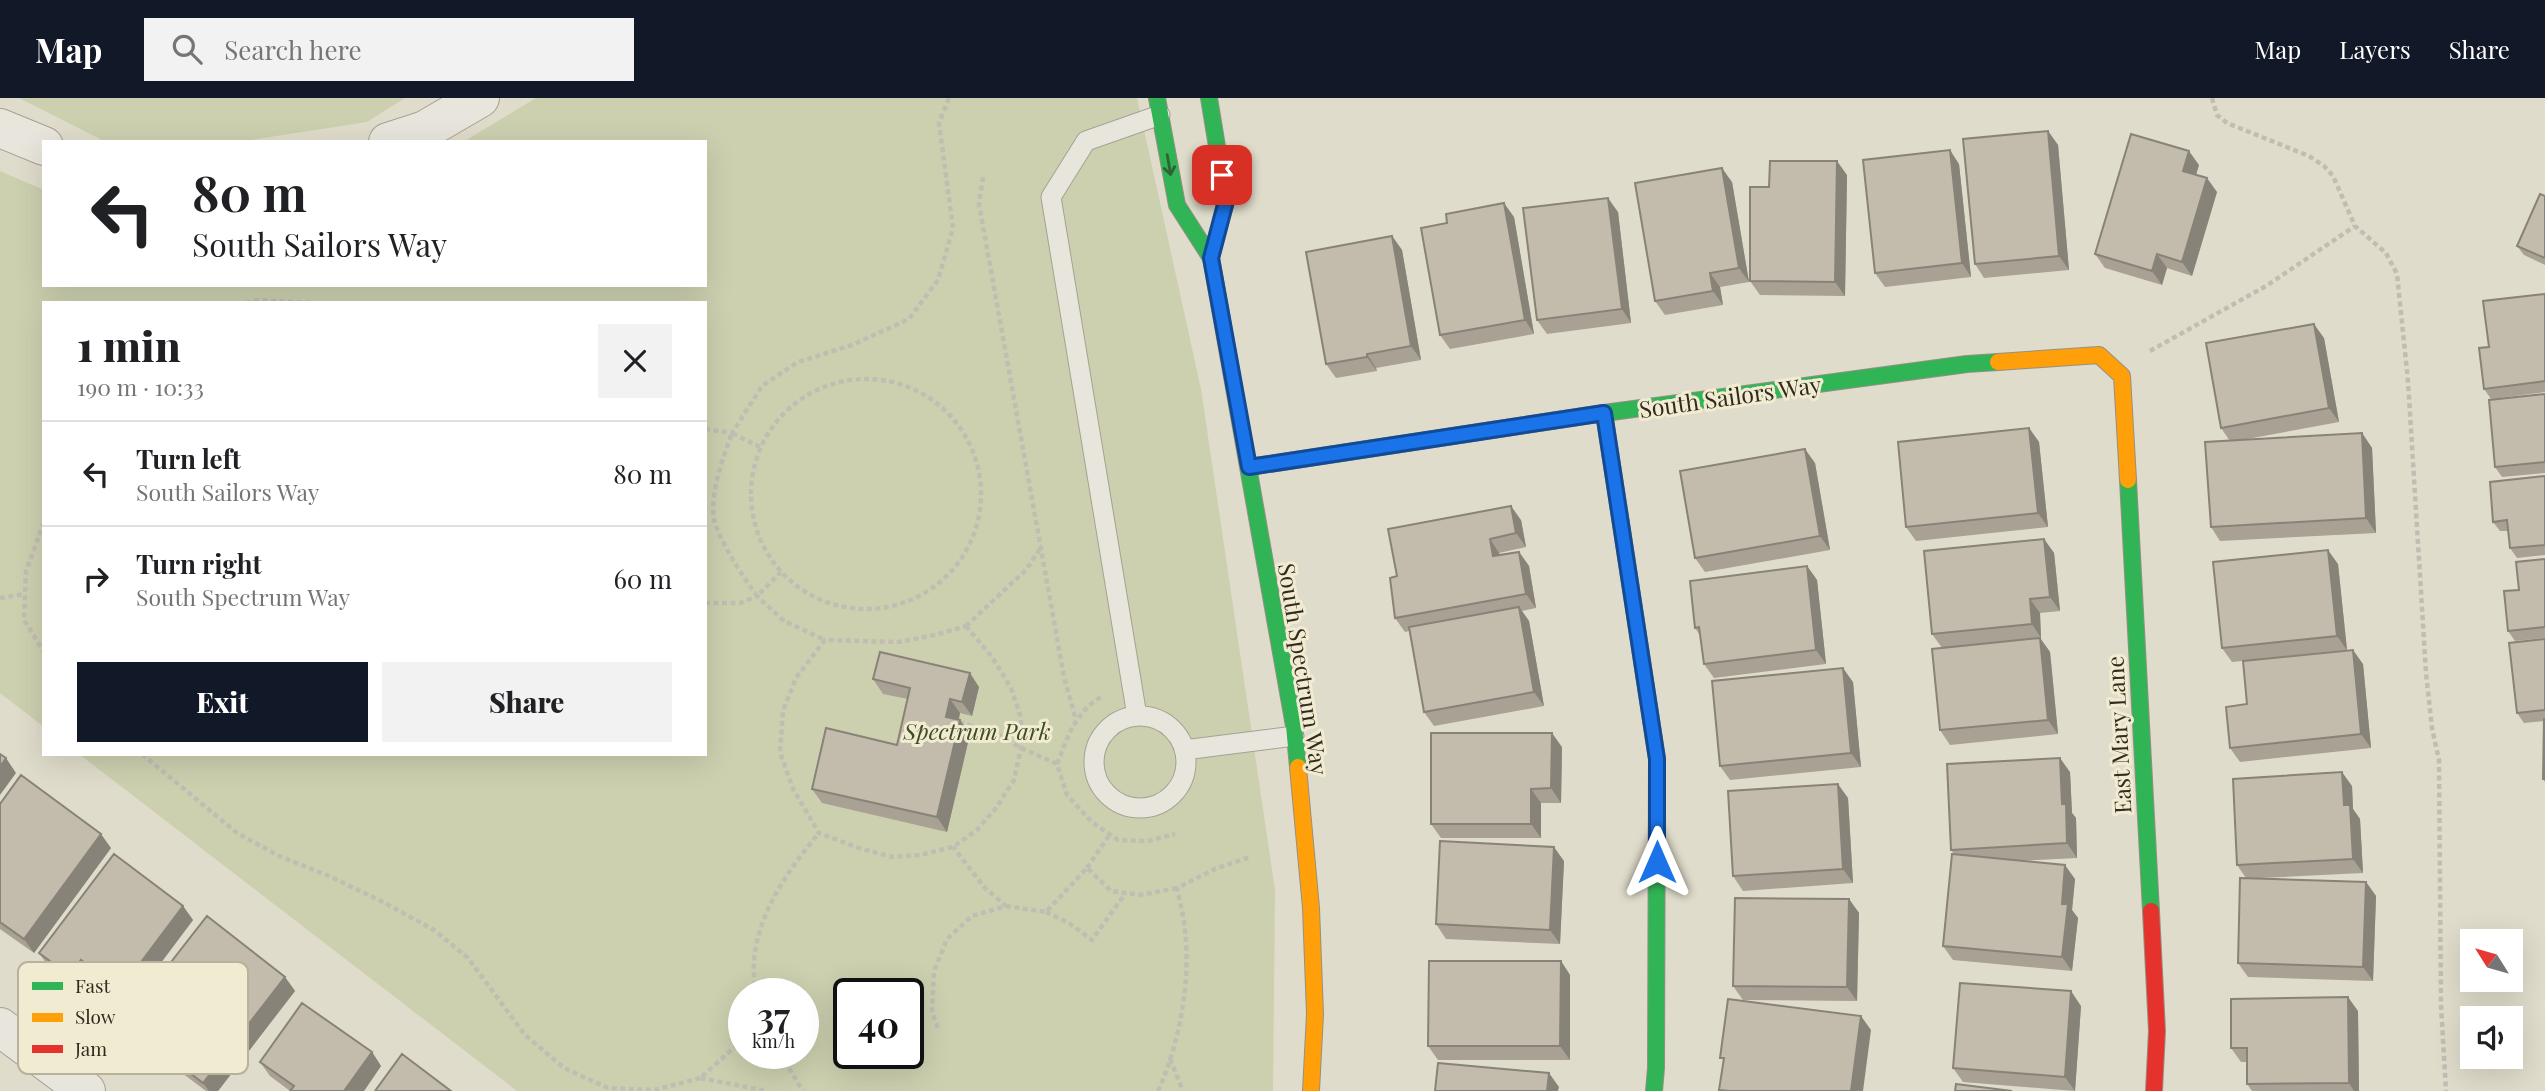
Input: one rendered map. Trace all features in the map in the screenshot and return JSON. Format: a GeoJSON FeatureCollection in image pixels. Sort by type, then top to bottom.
{"type":"FeatureCollection","features":[{"type":"Feature","properties":{"kind":"street"},"geometry":{"type":"LineString","coordinates":[[394,140],[425,130],[480,98]]}},
{"type":"Feature","properties":{"kind":"street","name":"South Spectrum Way"},"geometry":{"type":"LineString","coordinates":[[1209,98],[1226,201],[1211,258]]}},
{"type":"Feature","properties":{"kind":"street","name":"South Spectrum Way"},"geometry":{"type":"LineString","coordinates":[[1159,106],[1177,205],[1211,258],[1294,736],[1311,908],[1315,1014],[1311,1091]]}},
{"type":"Feature","properties":{"kind":"street"},"geometry":{"type":"LineString","coordinates":[[0,128],[42,145]]}},
{"type":"Feature","properties":{"kind":"street","name":"South Sailors Way"},"geometry":{"type":"LineString","coordinates":[[1249,467],[1604,413],[1967,364],[2099,355],[2122,376]]}},
{"type":"Feature","properties":{"kind":"street","name":"East Mary Lane"},"geometry":{"type":"LineString","coordinates":[[2122,376],[2157,1031],[2154,1091]]}},
{"type":"Feature","properties":{"kind":"street"},"geometry":{"type":"LineString","coordinates":[[1604,413],[1657,759],[1654,1091]]}},
{"type":"Feature","properties":{"kind":"street"},"geometry":{"type":"LineString","coordinates":[[0,1027],[18,1040]]}},
{"type":"Feature","properties":{"kind":"street"},"geometry":{"type":"LineString","coordinates":[[63,1074],[86,1091]]}},
{"type":"Feature","properties":{"kind":"lane"},"geometry":{"type":"LineString","coordinates":[[1137,716],[1051,197],[1086,141],[1159,106]]}},
{"type":"Feature","properties":{"kind":"lane"},"geometry":{"type":"LineString","coordinates":[[1137,716],[1167,724],[1178,736],[1184,750],[1185,766],[1181,782],[1172,794],[1159,803],[1144,808],[1129,807],[1105,792],[1097,780],[1095,751],[1100,737],[1122,719],[1137,716]]}},
{"type":"Feature","properties":{"kind":"lane"},"geometry":{"type":"LineString","coordinates":[[1184,750],[1294,736]]}},
{"type":"Feature","properties":{"kind":"path"},"geometry":{"type":"LineString","coordinates":[[948,98],[939,123],[953,228],[938,280],[909,320],[852,345],[798,362],[762,386],[732,433],[717,475],[714,520],[742,577],[757,596],[784,621],[825,639],[899,642],[966,626],[1026,570],[1041,548]]}},
{"type":"Feature","properties":{"kind":"path"},"geometry":{"type":"LineString","coordinates":[[2212,98],[2217,115],[2227,123],[2309,156],[2324,166],[2333,176],[2355,226],[2386,253],[2397,274],[2408,381],[2426,673],[2431,728],[2439,761],[2441,1005],[2446,1091]]}},
{"type":"Feature","properties":{"kind":"path"},"geometry":{"type":"LineString","coordinates":[[983,177],[979,204],[1064,677],[1076,720]]}},
{"type":"Feature","properties":{"kind":"path"},"geometry":{"type":"LineString","coordinates":[[2147,353],[2171,337],[2211,319],[2266,286],[2355,226]]}},
{"type":"Feature","properties":{"kind":"path"},"geometry":{"type":"LineString","coordinates":[[253,301],[275,301]]}},
{"type":"Feature","properties":{"kind":"path"},"geometry":{"type":"LineString","coordinates":[[880,379],[916,389],[946,410],[968,439],[980,474],[981,510],[968,548],[944,580],[911,601],[872,610],[833,606],[797,589],[781,572],[770,560],[754,525],[750,485],[760,447],[780,416],[809,393],[843,380],[880,379]]}},
{"type":"Feature","properties":{"kind":"path"},"geometry":{"type":"LineString","coordinates":[[707,429],[732,433],[760,447]]}},
{"type":"Feature","properties":{"kind":"path"},"geometry":{"type":"LineString","coordinates":[[42,527],[26,571],[24,620],[42,649]]}},
{"type":"Feature","properties":{"kind":"path"},"geometry":{"type":"LineString","coordinates":[[707,604],[740,603],[757,596],[781,572]]}},
{"type":"Feature","properties":{"kind":"path"},"geometry":{"type":"LineString","coordinates":[[0,597],[25,594]]}},
{"type":"Feature","properties":{"kind":"path"},"geometry":{"type":"LineString","coordinates":[[825,639],[796,678],[783,711],[780,752],[793,789],[819,833],[892,857],[920,855],[953,847],[977,830],[996,808],[1014,780],[1021,748],[1021,718],[1011,688],[992,657],[966,626]]}},
{"type":"Feature","properties":{"kind":"path"},"geometry":{"type":"LineString","coordinates":[[1101,697],[1087,706],[1076,720],[1057,764],[1067,794],[1093,822],[1118,840],[1148,841],[1175,834]]}},
{"type":"Feature","properties":{"kind":"path"},"geometry":{"type":"LineString","coordinates":[[958,722],[994,732],[1057,764]]}},
{"type":"Feature","properties":{"kind":"path"},"geometry":{"type":"LineString","coordinates":[[144,756],[237,833],[279,856],[372,897],[434,930],[468,958],[526,1035],[564,1068],[608,1088],[655,1090],[700,1079],[767,1091]]}},
{"type":"Feature","properties":{"kind":"path"},"geometry":{"type":"LineString","coordinates":[[756,978],[754,949],[769,909],[789,869],[819,833]]}},
{"type":"Feature","properties":{"kind":"path"},"geometry":{"type":"LineString","coordinates":[[1046,912],[1087,868],[1110,834]]}},
{"type":"Feature","properties":{"kind":"path"},"geometry":{"type":"LineString","coordinates":[[953,847],[985,888],[1006,906]]}},
{"type":"Feature","properties":{"kind":"path"},"geometry":{"type":"LineString","coordinates":[[1087,868],[1111,891],[1140,895],[1177,888],[1215,869],[1250,857]]}},
{"type":"Feature","properties":{"kind":"path"},"geometry":{"type":"LineString","coordinates":[[1158,1091],[1170,1058],[1185,975],[1186,932],[1177,888]]}},
{"type":"Feature","properties":{"kind":"path"},"geometry":{"type":"LineString","coordinates":[[938,1028],[933,1012],[934,971],[947,939],[972,916],[1006,906],[1046,912],[1069,923],[1091,940],[1126,894]]}},
{"type":"Feature","properties":{"kind":"path"},"geometry":{"type":"LineString","coordinates":[[700,1079],[728,1054]]}},
{"type":"Feature","properties":{"kind":"path"},"geometry":{"type":"LineString","coordinates":[[1170,1058],[1183,1091]]}},
{"type":"Feature","properties":{"kind":"path"},"geometry":{"type":"LineString","coordinates":[[789,1069],[803,1091]]}},
{"type":"Feature","properties":{"kind":"green space"},"geometry":{"type":"Polygon","coordinates":[[[19,98],[405,98],[367,122],[251,140],[102,140],[19,98]]]}},
{"type":"Feature","properties":{"kind":"green space","name":"Spectrum Park"},"geometry":{"type":"Polygon","coordinates":[[[536,98],[1137,98],[1201,389],[1275,890],[1273,1091],[517,1091],[82,756],[707,756],[707,301],[42,301],[42,725],[0,693],[0,171],[42,189],[42,287],[707,287],[707,140],[466,140],[536,98]]]}},
{"type":"Feature","properties":{"kind":"building"},"geometry":{"type":"Polygon","coordinates":[[[2048,131],[2059,256],[1975,264],[1963,139],[2048,131]]]}},
{"type":"Feature","properties":{"kind":"building"},"geometry":{"type":"Polygon","coordinates":[[[2131,134],[2189,151],[2183,171],[2207,178],[2182,262],[2157,254],[2152,271],[2095,254],[2131,134]]]}},
{"type":"Feature","properties":{"kind":"building"},"geometry":{"type":"Polygon","coordinates":[[[1950,150],[1962,263],[1875,273],[1863,160],[1950,150]]]}},
{"type":"Feature","properties":{"kind":"building"},"geometry":{"type":"Polygon","coordinates":[[[1770,161],[1837,161],[1835,282],[1750,281],[1750,187],[1769,187],[1770,161]]]}},
{"type":"Feature","properties":{"kind":"building"},"geometry":{"type":"Polygon","coordinates":[[[1722,168],[1739,268],[1710,273],[1713,291],[1655,301],[1635,183],[1722,168]]]}},
{"type":"Feature","properties":{"kind":"building"},"geometry":{"type":"Polygon","coordinates":[[[2540,194],[2545,196],[2545,258],[2517,246],[2540,194]]]}},
{"type":"Feature","properties":{"kind":"building"},"geometry":{"type":"Polygon","coordinates":[[[1608,198],[1622,309],[1537,320],[1523,208],[1608,198]]]}},
{"type":"Feature","properties":{"kind":"building"},"geometry":{"type":"Polygon","coordinates":[[[1504,203],[1525,320],[1440,335],[1421,228],[1447,223],[1446,214],[1504,203]]]}},
{"type":"Feature","properties":{"kind":"building"},"geometry":{"type":"Polygon","coordinates":[[[1392,236],[1411,346],[1326,364],[1306,252],[1392,236]]]}},
{"type":"Feature","properties":{"kind":"building"},"geometry":{"type":"Polygon","coordinates":[[[2545,294],[2545,381],[2484,389],[2479,348],[2489,347],[2483,301],[2545,294]]]}},
{"type":"Feature","properties":{"kind":"building"},"geometry":{"type":"Polygon","coordinates":[[[2314,324],[2329,408],[2221,428],[2206,343],[2314,324]]]}},
{"type":"Feature","properties":{"kind":"building"},"geometry":{"type":"Polygon","coordinates":[[[2545,394],[2545,462],[2495,467],[2489,400],[2545,394]]]}},
{"type":"Feature","properties":{"kind":"building"},"geometry":{"type":"Polygon","coordinates":[[[2029,428],[2038,513],[1906,527],[1898,442],[2029,428]]]}},
{"type":"Feature","properties":{"kind":"building"},"geometry":{"type":"Polygon","coordinates":[[[2362,433],[2366,518],[2211,527],[2205,442],[2362,433]]]}},
{"type":"Feature","properties":{"kind":"building"},"geometry":{"type":"Polygon","coordinates":[[[1805,449],[1820,536],[1695,558],[1680,471],[1805,449]]]}},
{"type":"Feature","properties":{"kind":"building"},"geometry":{"type":"Polygon","coordinates":[[[2545,476],[2545,545],[2510,548],[2507,520],[2493,522],[2490,482],[2545,476]]]}},
{"type":"Feature","properties":{"kind":"building"},"geometry":{"type":"Polygon","coordinates":[[[1511,506],[1516,533],[1490,539],[1493,556],[1519,552],[1526,594],[1395,618],[1390,578],[1397,576],[1388,529],[1511,506]]]}},
{"type":"Feature","properties":{"kind":"building"},"geometry":{"type":"Polygon","coordinates":[[[2044,539],[2050,597],[2030,599],[2032,624],[1932,634],[1924,551],[2044,539]]]}},
{"type":"Feature","properties":{"kind":"building"},"geometry":{"type":"Polygon","coordinates":[[[2328,550],[2337,636],[2222,648],[2213,562],[2328,550]]]}},
{"type":"Feature","properties":{"kind":"building"},"geometry":{"type":"Polygon","coordinates":[[[2545,559],[2545,627],[2508,631],[2504,591],[2519,590],[2516,562],[2545,559]]]}},
{"type":"Feature","properties":{"kind":"building"},"geometry":{"type":"Polygon","coordinates":[[[1807,566],[1816,650],[1704,664],[1699,627],[1695,628],[1690,581],[1807,566]]]}},
{"type":"Feature","properties":{"kind":"building"},"geometry":{"type":"Polygon","coordinates":[[[1519,607],[1534,692],[1424,712],[1409,627],[1519,607]]]}},
{"type":"Feature","properties":{"kind":"building"},"geometry":{"type":"Polygon","coordinates":[[[2040,638],[2048,720],[1940,730],[1932,649],[2040,638]]]}},
{"type":"Feature","properties":{"kind":"building"},"geometry":{"type":"Polygon","coordinates":[[[2545,639],[2545,710],[2517,713],[2509,643],[2545,639]]]}},
{"type":"Feature","properties":{"kind":"building"},"geometry":{"type":"Polygon","coordinates":[[[2353,650],[2361,734],[2230,748],[2226,707],[2247,704],[2243,661],[2353,650]]]}},
{"type":"Feature","properties":{"kind":"building"},"geometry":{"type":"Polygon","coordinates":[[[880,652],[970,673],[962,702],[950,699],[946,717],[960,720],[937,817],[812,789],[826,728],[897,745],[910,688],[873,679],[880,652]]]}},
{"type":"Feature","properties":{"kind":"building"},"geometry":{"type":"Polygon","coordinates":[[[1843,668],[1851,753],[1720,766],[1712,681],[1843,668]]]}},
{"type":"Feature","properties":{"kind":"building"},"geometry":{"type":"Polygon","coordinates":[[[2544,719],[2545,779],[2543,779],[2544,719]]]}},
{"type":"Feature","properties":{"kind":"building"},"geometry":{"type":"Polygon","coordinates":[[[1431,733],[1552,733],[1551,788],[1531,789],[1531,824],[1431,824],[1431,733]]]}},
{"type":"Feature","properties":{"kind":"building"},"geometry":{"type":"Polygon","coordinates":[[[0,754],[6,758],[0,767],[0,754]]]}},
{"type":"Feature","properties":{"kind":"building"},"geometry":{"type":"Polygon","coordinates":[[[2060,758],[2062,804],[2066,804],[2067,843],[1951,850],[1947,764],[2060,758]]]}},
{"type":"Feature","properties":{"kind":"building"},"geometry":{"type":"Polygon","coordinates":[[[2342,772],[2344,805],[2350,805],[2353,859],[2237,865],[2233,779],[2342,772]]]}},
{"type":"Feature","properties":{"kind":"building"},"geometry":{"type":"Polygon","coordinates":[[[21,775],[101,834],[24,939],[0,922],[0,804],[21,775]]]}},
{"type":"Feature","properties":{"kind":"building"},"geometry":{"type":"Polygon","coordinates":[[[1838,784],[1843,869],[1733,876],[1728,791],[1838,784]]]}},
{"type":"Feature","properties":{"kind":"building"},"geometry":{"type":"Polygon","coordinates":[[[1440,841],[1554,847],[1550,930],[1436,924],[1440,841]]]}},
{"type":"Feature","properties":{"kind":"building"},"geometry":{"type":"Polygon","coordinates":[[[114,854],[183,906],[141,962],[51,962],[39,953],[114,854]]]}},
{"type":"Feature","properties":{"kind":"building"},"geometry":{"type":"Polygon","coordinates":[[[1952,854],[2065,865],[2062,904],[2068,904],[2062,957],[1943,946],[1952,854]]]}},
{"type":"Feature","properties":{"kind":"building"},"geometry":{"type":"Polygon","coordinates":[[[2240,878],[2366,882],[2363,967],[2238,963],[2240,878]]]}},
{"type":"Feature","properties":{"kind":"building"},"geometry":{"type":"Polygon","coordinates":[[[1735,898],[1849,899],[1847,987],[1733,986],[1735,898]]]}},
{"type":"Feature","properties":{"kind":"building"},"geometry":{"type":"Polygon","coordinates":[[[207,916],[285,977],[248,1025],[248,962],[171,962],[207,916]]]}},
{"type":"Feature","properties":{"kind":"building"},"geometry":{"type":"Polygon","coordinates":[[[1429,961],[1561,961],[1560,1046],[1428,1046],[1429,961]]]}},
{"type":"Feature","properties":{"kind":"building"},"geometry":{"type":"Polygon","coordinates":[[[1960,983],[2071,991],[2065,1077],[1953,1068],[1960,983]]]}},
{"type":"Feature","properties":{"kind":"building"},"geometry":{"type":"Polygon","coordinates":[[[2348,997],[2349,1083],[2247,1084],[2247,1048],[2231,1048],[2231,999],[2348,997]]]}},
{"type":"Feature","properties":{"kind":"building"},"geometry":{"type":"Polygon","coordinates":[[[1728,999],[1861,1016],[1851,1091],[1719,1090],[1724,1058],[1720,1058],[1728,999]]]}},
{"type":"Feature","properties":{"kind":"building"},"geometry":{"type":"Polygon","coordinates":[[[302,1003],[372,1052],[344,1091],[290,1091],[294,1086],[260,1062],[302,1003]]]}},
{"type":"Feature","properties":{"kind":"building"},"geometry":{"type":"Polygon","coordinates":[[[402,1054],[451,1091],[375,1091],[402,1054]]]}},
{"type":"Feature","properties":{"kind":"building"},"geometry":{"type":"Polygon","coordinates":[[[1438,1063],[1549,1073],[1547,1091],[1435,1091],[1438,1063]]]}},
{"type":"Feature","properties":{"kind":"building"},"geometry":{"type":"Polygon","coordinates":[[[191,1074],[210,1074],[203,1083],[191,1074]]]}},
{"type":"Feature","properties":{"kind":"building"},"geometry":{"type":"Polygon","coordinates":[[[1956,1084],[2012,1091],[1955,1091],[1956,1084]]]}},
{"type":"Feature","properties":{"kind":"traffic: fast"},"geometry":{"type":"LineString","coordinates":[[1157,98],[1177,205],[1211,258],[1294,726],[1298,767]]}},
{"type":"Feature","properties":{"kind":"traffic: fast"},"geometry":{"type":"LineString","coordinates":[[1209,98],[1226,201],[1211,258]]}},
{"type":"Feature","properties":{"kind":"traffic: fast"},"geometry":{"type":"LineString","coordinates":[[1249,467],[1604,413],[1998,362]]}},
{"type":"Feature","properties":{"kind":"traffic: fast"},"geometry":{"type":"LineString","coordinates":[[1604,413],[1657,759],[1654,1091]]}},
{"type":"Feature","properties":{"kind":"traffic: fast"},"geometry":{"type":"LineString","coordinates":[[2128,480],[2151,911]]}},
{"type":"Feature","properties":{"kind":"traffic: slow"},"geometry":{"type":"LineString","coordinates":[[1998,362],[2099,355],[2122,376],[2128,480]]}},
{"type":"Feature","properties":{"kind":"traffic: slow"},"geometry":{"type":"LineString","coordinates":[[1298,767],[1311,908],[1315,1014],[1311,1091]]}},
{"type":"Feature","properties":{"kind":"traffic: jam"},"geometry":{"type":"LineString","coordinates":[[2151,911],[2157,1031],[2154,1091]]}},
{"type":"Feature","properties":{"kind":"route"},"geometry":{"type":"LineString","coordinates":[[1222,175],[1226,201],[1211,258],[1249,467],[1604,413],[1657,759],[1657,862]]}}]}
